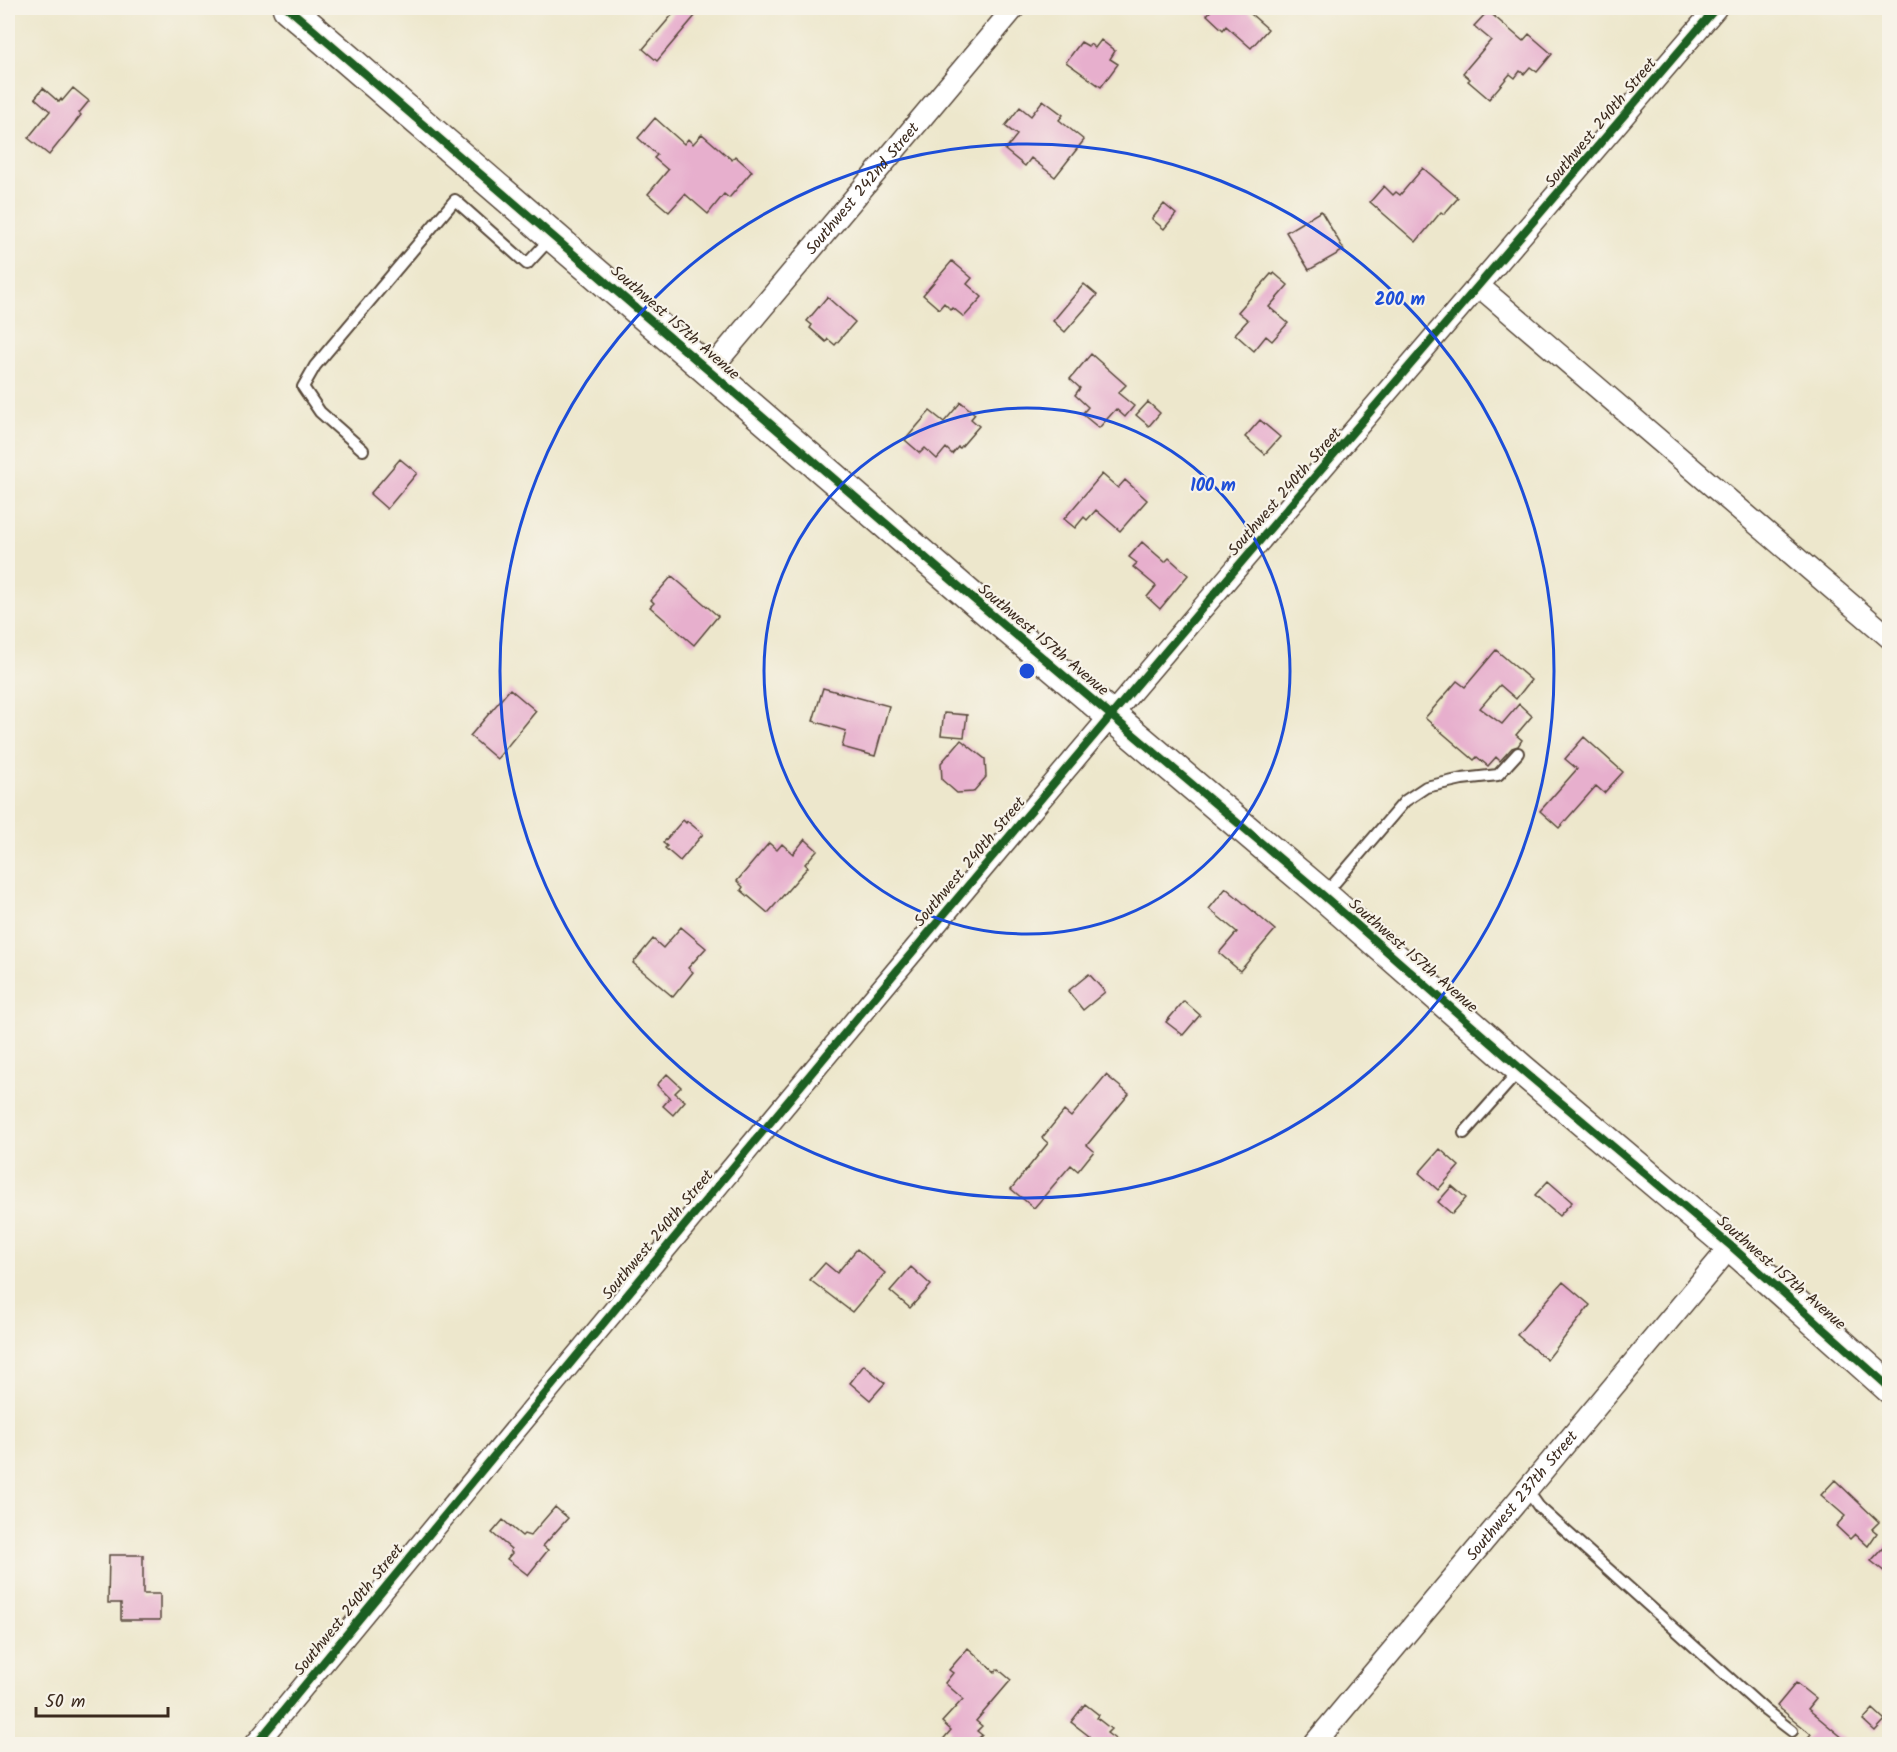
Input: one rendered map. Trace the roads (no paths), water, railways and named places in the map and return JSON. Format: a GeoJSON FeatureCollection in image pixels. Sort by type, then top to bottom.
{"type":"FeatureCollection","features":[{"type":"Feature","properties":{"kind":"street","name":"Southwest 157th Avenue"},"geometry":{"type":"LineString","coordinates":[[288,8],[976,602],[1112,715],[1324,896],[1521,1069],[1731,1246],[1890,1388]]}},
{"type":"Feature","properties":{"kind":"street","name":"Southwest 242nd Street"},"geometry":{"type":"LineString","coordinates":[[710,370],[1014,8]]}},
{"type":"Feature","properties":{"kind":"street","name":"Southwest 240th Street"},"geometry":{"type":"LineString","coordinates":[[256,1744],[769,1122],[1112,715],[1716,8]]}},
{"type":"Feature","properties":{"kind":"street"},"geometry":{"type":"LineString","coordinates":[[1480,287],[1890,638]]}},
{"type":"Feature","properties":{"kind":"street","name":"Southwest 237th Street"},"geometry":{"type":"LineString","coordinates":[[1314,1744],[1731,1246]]}},
{"type":"Feature","properties":{"kind":"lane"},"geometry":{"type":"LineString","coordinates":[[363,450],[320,412],[303,387],[315,366],[455,200],[527,264],[553,235]]}},
{"type":"Feature","properties":{"kind":"lane"},"geometry":{"type":"LineString","coordinates":[[1324,896],[1405,801],[1426,788],[1462,779],[1498,775],[1518,753]]}},
{"type":"Feature","properties":{"kind":"lane"},"geometry":{"type":"LineString","coordinates":[[1464,1134],[1521,1069]]}},
{"type":"Feature","properties":{"kind":"lane"},"geometry":{"type":"LineString","coordinates":[[1527,1490],[1539,1507],[1791,1731]]}}]}
